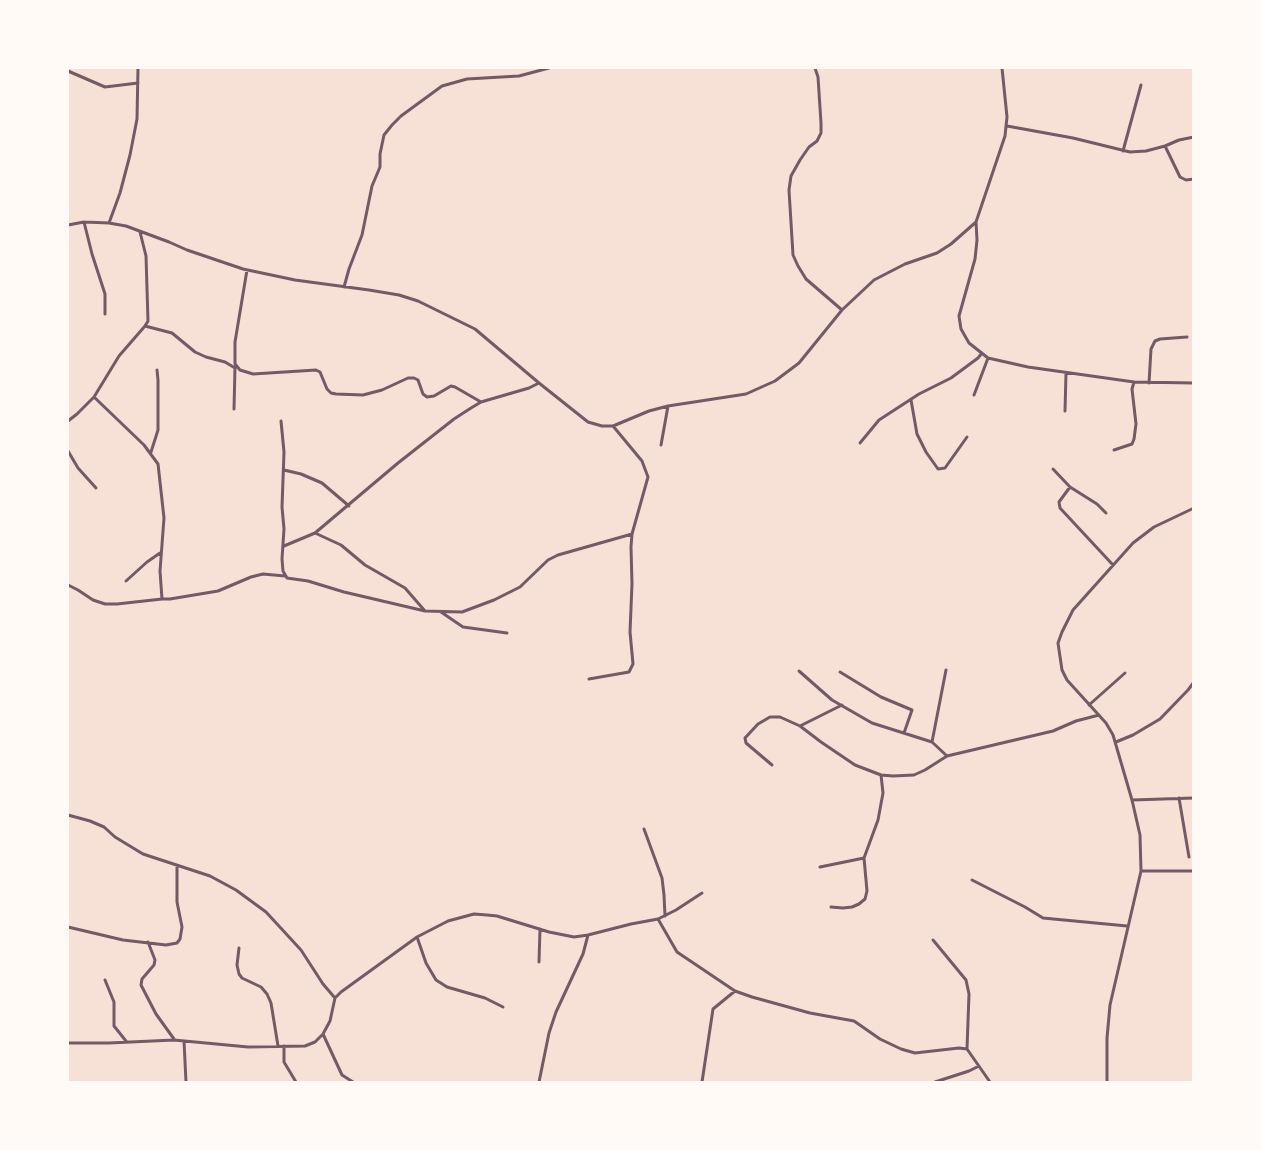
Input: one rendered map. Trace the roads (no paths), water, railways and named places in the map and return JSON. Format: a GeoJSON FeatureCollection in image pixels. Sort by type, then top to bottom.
{"type":"FeatureCollection","features":[{"type":"Feature","properties":{"kind":"street"},"geometry":{"type":"LineString","coordinates":[[109,223],[120,193],[130,156],[137,119],[138,68]]}},
{"type":"Feature","properties":{"kind":"street"},"geometry":{"type":"LineString","coordinates":[[344,288],[362,235],[372,186],[380,167],[380,154],[384,135],[392,125],[401,116],[442,86],[467,80],[519,76],[549,68]]}},
{"type":"Feature","properties":{"kind":"street"},"geometry":{"type":"LineString","coordinates":[[816,68],[819,84],[820,133],[817,141],[809,147],[791,176],[789,190],[793,256],[806,279],[842,310]]}},
{"type":"Feature","properties":{"kind":"street"},"geometry":{"type":"LineString","coordinates":[[1002,68],[1007,126],[976,222],[975,259],[959,316],[962,329],[970,343],[988,358],[1028,368],[1134,382],[1194,383]]}},
{"type":"Feature","properties":{"kind":"street"},"geometry":{"type":"LineString","coordinates":[[68,71],[105,87],[138,83]]}},
{"type":"Feature","properties":{"kind":"street"},"geometry":{"type":"LineString","coordinates":[[1123,151],[1140,85]]}},
{"type":"Feature","properties":{"kind":"street"},"geometry":{"type":"LineString","coordinates":[[1007,126],[1073,138],[1138,153],[1178,140],[1194,137]]}},
{"type":"Feature","properties":{"kind":"street"},"geometry":{"type":"LineString","coordinates":[[1164,146],[1180,177],[1186,180],[1194,179]]}},
{"type":"Feature","properties":{"kind":"street"},"geometry":{"type":"LineString","coordinates":[[68,225],[84,222],[126,226],[186,250],[247,270],[295,280],[399,295],[418,300],[475,329],[539,384],[588,422],[595,426],[613,426],[649,411],[668,406],[740,395],[775,381],[799,362],[842,310],[874,280],[905,264],[937,253],[951,244],[976,222]]}},
{"type":"Feature","properties":{"kind":"street"},"geometry":{"type":"LineString","coordinates":[[84,222],[105,294],[104,314]]}},
{"type":"Feature","properties":{"kind":"street"},"geometry":{"type":"LineString","coordinates":[[68,421],[78,414],[94,397],[119,356],[148,321],[146,256],[140,231]]}},
{"type":"Feature","properties":{"kind":"street"},"geometry":{"type":"LineString","coordinates":[[234,409],[236,342],[247,270]]}},
{"type":"Feature","properties":{"kind":"street"},"geometry":{"type":"LineString","coordinates":[[145,326],[172,333],[195,352],[206,358],[225,362],[253,374],[316,370],[320,372],[327,389],[331,393],[363,395],[382,390],[408,378],[414,378],[418,380],[422,394],[427,397],[434,396],[451,386],[481,402]]}},
{"type":"Feature","properties":{"kind":"street"},"geometry":{"type":"LineString","coordinates":[[1149,383],[1150,349],[1155,341],[1187,337]]}},
{"type":"Feature","properties":{"kind":"street"},"geometry":{"type":"LineString","coordinates":[[860,443],[878,420],[967,367],[982,353]]}},
{"type":"Feature","properties":{"kind":"street"},"geometry":{"type":"LineString","coordinates":[[974,395],[988,358]]}},
{"type":"Feature","properties":{"kind":"street"},"geometry":{"type":"LineString","coordinates":[[151,452],[158,430],[158,380],[156,370]]}},
{"type":"Feature","properties":{"kind":"street"},"geometry":{"type":"LineString","coordinates":[[1065,411],[1066,373]]}},
{"type":"Feature","properties":{"kind":"street"},"geometry":{"type":"LineString","coordinates":[[1114,450],[1132,444],[1134,439],[1136,424],[1132,390],[1134,382]]}},
{"type":"Feature","properties":{"kind":"street"},"geometry":{"type":"LineString","coordinates":[[284,546],[315,533],[454,419],[481,402],[539,384]]}},
{"type":"Feature","properties":{"kind":"street"},"geometry":{"type":"LineString","coordinates":[[94,397],[151,452],[158,464],[162,485],[164,518],[161,553],[162,598]]}},
{"type":"Feature","properties":{"kind":"street"},"geometry":{"type":"LineString","coordinates":[[911,400],[917,434],[926,452],[938,469],[945,468],[967,437]]}},
{"type":"Feature","properties":{"kind":"street"},"geometry":{"type":"LineString","coordinates":[[661,445],[662,430],[668,406]]}},
{"type":"Feature","properties":{"kind":"street"},"geometry":{"type":"LineString","coordinates":[[281,421],[284,470],[282,507],[284,546],[282,559],[285,576]]}},
{"type":"Feature","properties":{"kind":"street"},"geometry":{"type":"LineString","coordinates":[[589,680],[629,672],[632,669],[633,658],[630,632],[632,534],[648,477],[642,461],[613,426]]}},
{"type":"Feature","properties":{"kind":"street"},"geometry":{"type":"LineString","coordinates":[[68,451],[78,468],[96,488]]}},
{"type":"Feature","properties":{"kind":"street"},"geometry":{"type":"LineString","coordinates":[[1053,469],[1070,487],[1097,504],[1106,513]]}},
{"type":"Feature","properties":{"kind":"street"},"geometry":{"type":"LineString","coordinates":[[284,470],[301,474],[322,483],[349,506]]}},
{"type":"Feature","properties":{"kind":"street"},"geometry":{"type":"LineString","coordinates":[[1070,487],[1060,502],[1060,508],[1113,565]]}},
{"type":"Feature","properties":{"kind":"street"},"geometry":{"type":"LineString","coordinates":[[1107,1082],[1110,1005],[1141,871],[1140,835],[1116,742],[1106,723],[1066,680],[1062,670],[1058,643],[1074,610],[1139,538],[1154,526],[1194,508]]}},
{"type":"Feature","properties":{"kind":"street"},"geometry":{"type":"LineString","coordinates":[[315,533],[341,545],[365,565],[405,588],[425,611]]}},
{"type":"Feature","properties":{"kind":"street"},"geometry":{"type":"LineString","coordinates":[[68,585],[93,600],[105,604],[117,604],[162,598],[170,599],[218,591],[263,574],[308,581],[344,592],[425,611],[468,611],[520,587],[548,560],[558,555],[632,534]]}},
{"type":"Feature","properties":{"kind":"street"},"geometry":{"type":"LineString","coordinates":[[126,581],[147,562],[161,553]]}},
{"type":"Feature","properties":{"kind":"street"},"geometry":{"type":"LineString","coordinates":[[440,612],[463,627],[507,633]]}},
{"type":"Feature","properties":{"kind":"street"},"geometry":{"type":"LineString","coordinates":[[932,742],[946,670]]}},
{"type":"Feature","properties":{"kind":"street"},"geometry":{"type":"LineString","coordinates":[[799,671],[832,700],[872,723],[932,742],[947,756]]}},
{"type":"Feature","properties":{"kind":"street"},"geometry":{"type":"LineString","coordinates":[[840,672],[881,698],[912,710],[904,734]]}},
{"type":"Feature","properties":{"kind":"street"},"geometry":{"type":"LineString","coordinates":[[1089,705],[1125,673]]}},
{"type":"Feature","properties":{"kind":"street"},"geometry":{"type":"LineString","coordinates":[[1116,742],[1133,735],[1160,719],[1194,682]]}},
{"type":"Feature","properties":{"kind":"street"},"geometry":{"type":"LineString","coordinates":[[800,726],[831,709],[843,705]]}},
{"type":"Feature","properties":{"kind":"street"},"geometry":{"type":"LineString","coordinates":[[772,765],[746,743],[745,738],[758,724],[770,717],[780,717],[800,726],[855,766],[881,775],[914,775],[947,756],[1053,731],[1076,721],[1099,715]]}},
{"type":"Feature","properties":{"kind":"street"},"geometry":{"type":"LineString","coordinates":[[830,906],[852,907],[866,899],[864,858],[878,820],[883,793],[881,775]]}},
{"type":"Feature","properties":{"kind":"street"},"geometry":{"type":"LineString","coordinates":[[1179,798],[1189,857]]}},
{"type":"Feature","properties":{"kind":"street"},"geometry":{"type":"LineString","coordinates":[[1132,800],[1194,798]]}},
{"type":"Feature","properties":{"kind":"street"},"geometry":{"type":"LineString","coordinates":[[68,815],[90,821],[104,828],[143,854],[210,876],[236,890],[266,912],[301,950],[323,984],[335,998]]}},
{"type":"Feature","properties":{"kind":"street"},"geometry":{"type":"LineString","coordinates":[[644,829],[662,878],[665,916]]}},
{"type":"Feature","properties":{"kind":"street"},"geometry":{"type":"LineString","coordinates":[[820,867],[864,858]]}},
{"type":"Feature","properties":{"kind":"street"},"geometry":{"type":"LineString","coordinates":[[68,927],[123,940],[177,943],[180,939],[182,927],[177,902],[177,865]]}},
{"type":"Feature","properties":{"kind":"street"},"geometry":{"type":"LineString","coordinates":[[1141,871],[1194,871]]}},
{"type":"Feature","properties":{"kind":"street"},"geometry":{"type":"LineString","coordinates":[[972,880],[1043,918],[1127,926]]}},
{"type":"Feature","properties":{"kind":"street"},"geometry":{"type":"LineString","coordinates":[[68,1043],[174,1040],[248,1047],[305,1046],[314,1042],[323,1034],[330,1021],[335,998],[351,983],[417,937],[448,921],[474,914],[497,916],[540,929],[574,936],[588,935],[658,919],[702,893]]}},
{"type":"Feature","properties":{"kind":"street"},"geometry":{"type":"LineString","coordinates":[[658,919],[677,952],[736,990],[752,997],[801,1011],[854,1021],[880,1039],[915,1053],[959,1048],[968,1049]]}},
{"type":"Feature","properties":{"kind":"street"},"geometry":{"type":"LineString","coordinates":[[539,962],[540,929]]}},
{"type":"Feature","properties":{"kind":"street"},"geometry":{"type":"LineString","coordinates":[[539,1082],[549,1033],[556,1012],[583,954],[588,935]]}},
{"type":"Feature","properties":{"kind":"street"},"geometry":{"type":"LineString","coordinates":[[417,937],[426,963],[436,980],[447,987],[485,998],[503,1007]]}},
{"type":"Feature","properties":{"kind":"street"},"geometry":{"type":"LineString","coordinates":[[933,940],[966,980],[969,994],[968,1049],[990,1082]]}},
{"type":"Feature","properties":{"kind":"street"},"geometry":{"type":"LineString","coordinates":[[148,942],[155,960],[154,965],[142,979],[141,985],[156,1014],[174,1040]]}},
{"type":"Feature","properties":{"kind":"street"},"geometry":{"type":"LineString","coordinates":[[239,948],[237,964],[239,974],[242,978],[261,987],[271,1002],[278,1046]]}},
{"type":"Feature","properties":{"kind":"street"},"geometry":{"type":"LineString","coordinates":[[105,980],[114,1002],[114,1026],[126,1042]]}},
{"type":"Feature","properties":{"kind":"street"},"geometry":{"type":"LineString","coordinates":[[702,1082],[713,1009],[736,990]]}},
{"type":"Feature","properties":{"kind":"street"},"geometry":{"type":"LineString","coordinates":[[323,1034],[342,1075],[353,1082]]}},
{"type":"Feature","properties":{"kind":"street"},"geometry":{"type":"LineString","coordinates":[[184,1041],[186,1082]]}},
{"type":"Feature","properties":{"kind":"street"},"geometry":{"type":"LineString","coordinates":[[284,1046],[284,1062],[296,1082]]}},
{"type":"Feature","properties":{"kind":"street"},"geometry":{"type":"LineString","coordinates":[[934,1082],[961,1074],[979,1066]]}}]}
